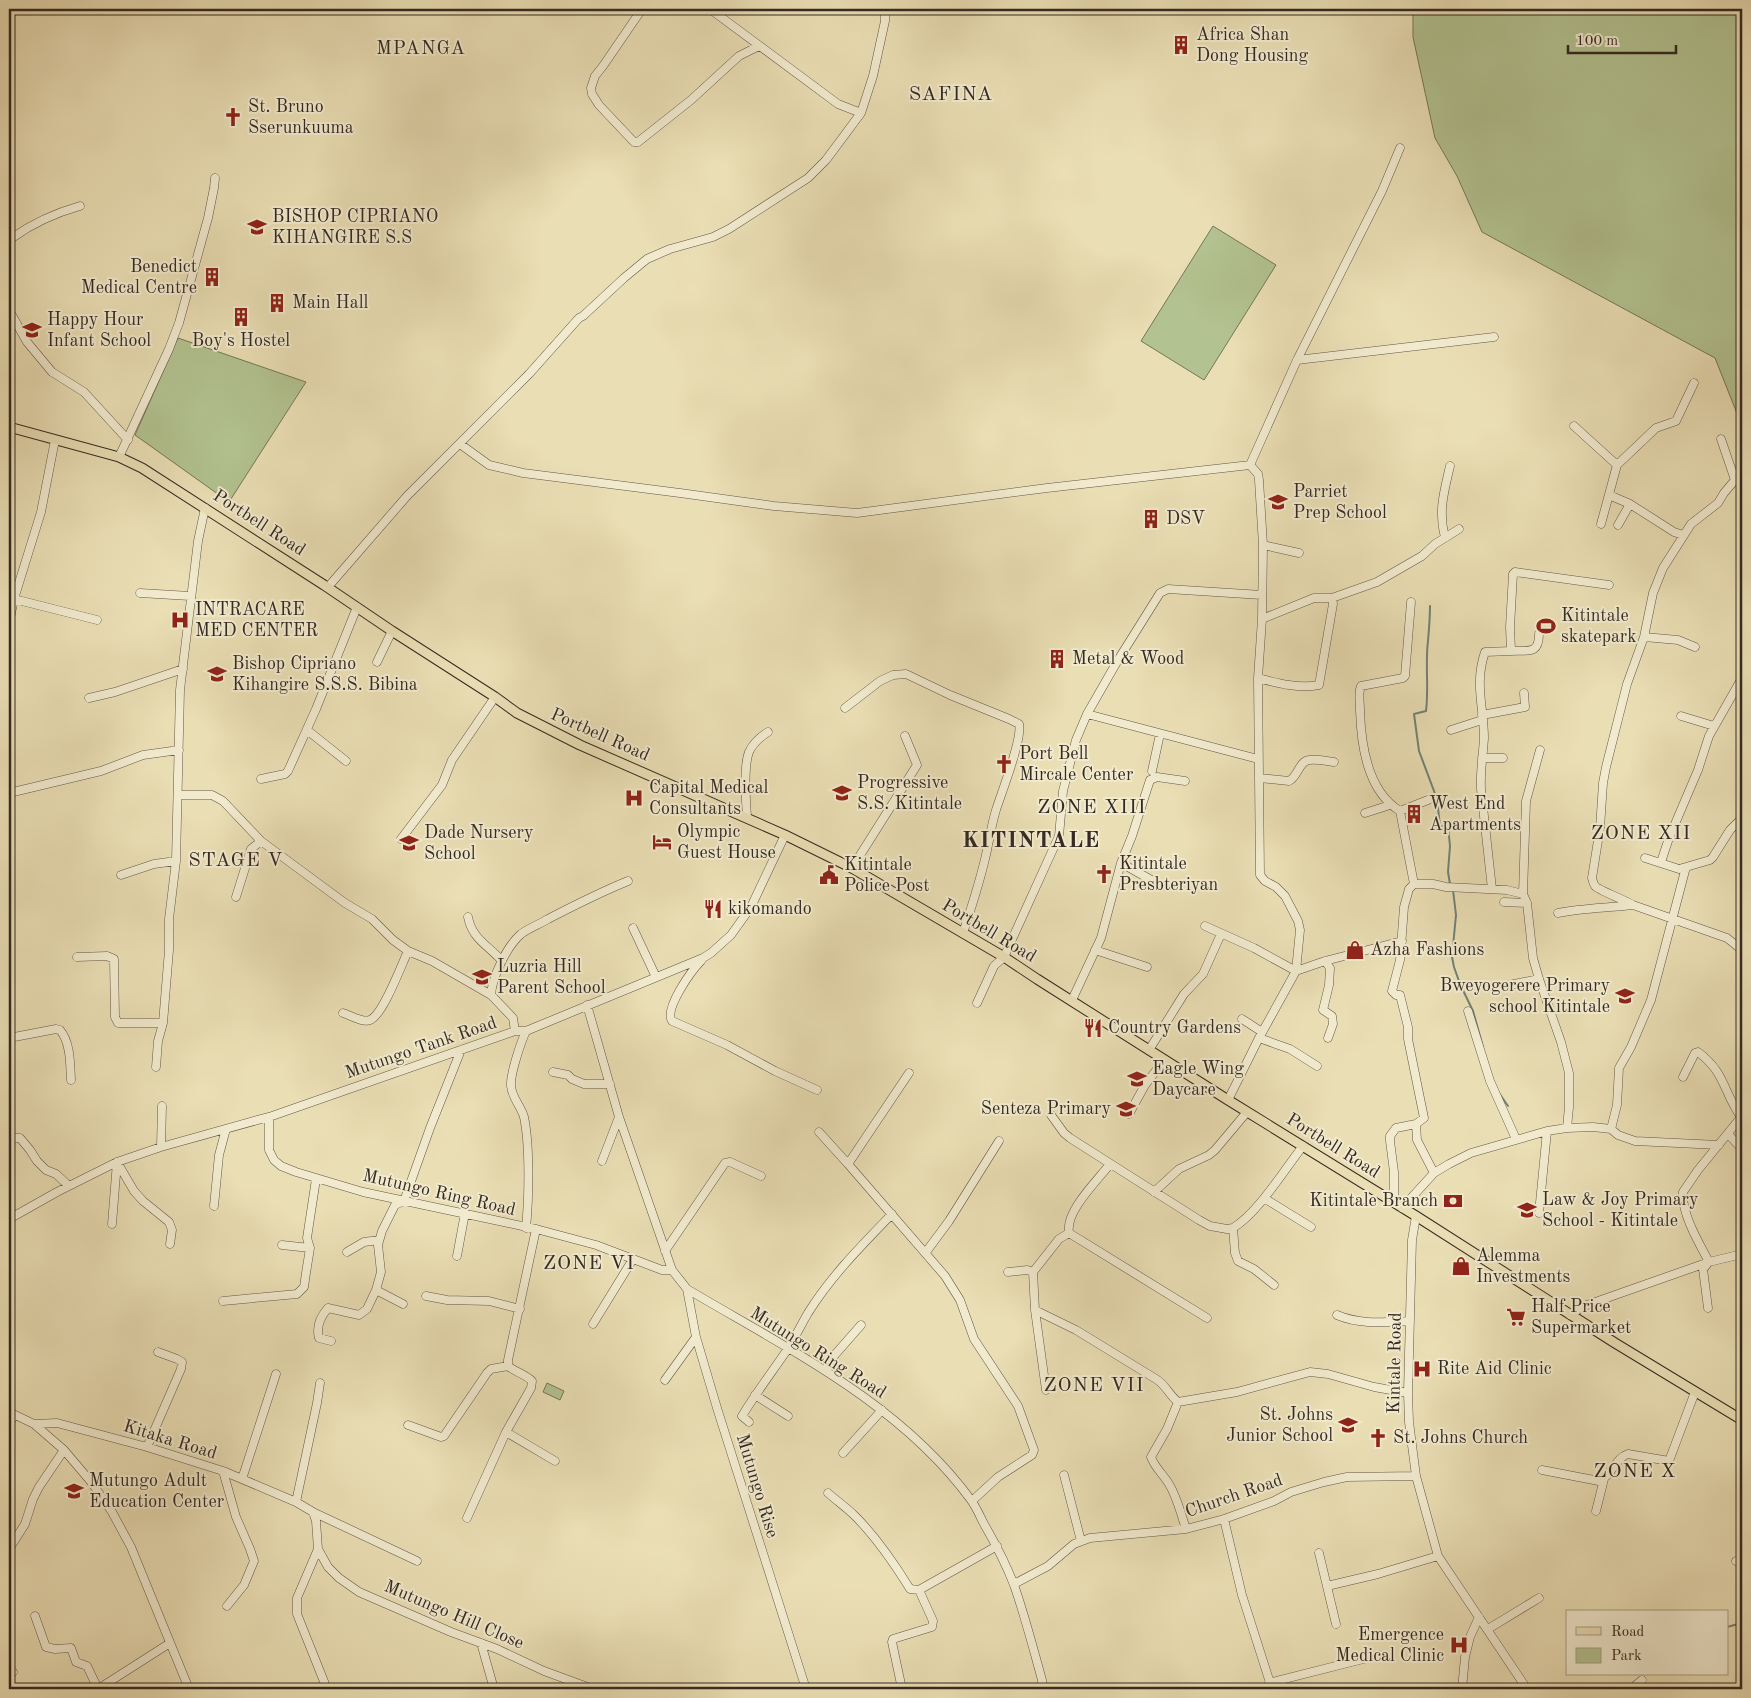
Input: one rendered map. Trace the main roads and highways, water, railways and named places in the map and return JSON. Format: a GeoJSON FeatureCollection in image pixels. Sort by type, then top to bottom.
{"type":"FeatureCollection","features":[{"type":"Feature","properties":{"kind":"main road","name":"Portbell Road"},"geometry":{"type":"LineString","coordinates":[[9,427],[119,457],[150,472],[518,713],[551,731],[747,817],[852,868],[1004,957],[1164,1060],[1416,1216],[1570,1315],[1742,1420]]}},
{"type":"Feature","properties":{"kind":"waterway"},"geometry":{"type":"LineString","coordinates":[[1430,606],[1426,711],[1414,714],[1419,751],[1437,799],[1440,826],[1448,826],[1450,846],[1448,872],[1450,884]]}},
{"type":"Feature","properties":{"kind":"waterway"},"geometry":{"type":"LineString","coordinates":[[1453,890],[1456,915],[1452,957],[1460,984],[1473,1011],[1483,1047]]}},
{"type":"Feature","properties":{"kind":"waterway"},"geometry":{"type":"LineString","coordinates":[[1499,1093],[1508,1106]]}},
{"type":"Feature","properties":{"kind":"waterway"},"geometry":{"type":"LineString","coordinates":[[1728,1627],[1742,1623]]}},
{"type":"Feature","properties":{"kind":"place","name":"Africa Shan Dong Housing"},"geometry":{"type":"Point","coordinates":[1181,45]}},
{"type":"Feature","properties":{"kind":"place","name":"St. Bruno Sserunkuuma"},"geometry":{"type":"Point","coordinates":[233,117]}},
{"type":"Feature","properties":{"kind":"place","name":"BISHOP CIPRIANO KIHANGIRE S.S"},"geometry":{"type":"Point","coordinates":[257,227]}},
{"type":"Feature","properties":{"kind":"place","name":"Benedict Medical Centre"},"geometry":{"type":"Point","coordinates":[212,277]}},
{"type":"Feature","properties":{"kind":"place","name":"Main Hall"},"geometry":{"type":"Point","coordinates":[277,303]}},
{"type":"Feature","properties":{"kind":"place","name":"Boy's Hostel"},"geometry":{"type":"Point","coordinates":[241,317]}},
{"type":"Feature","properties":{"kind":"place","name":"Happy Hour Infant School"},"geometry":{"type":"Point","coordinates":[32,330]}},
{"type":"Feature","properties":{"kind":"place","name":"Parriet Prep School"},"geometry":{"type":"Point","coordinates":[1278,502]}},
{"type":"Feature","properties":{"kind":"place","name":"DSV"},"geometry":{"type":"Point","coordinates":[1151,519]}},
{"type":"Feature","properties":{"kind":"place","name":"INTRACARE MED CENTER"},"geometry":{"type":"Point","coordinates":[180,620]}},
{"type":"Feature","properties":{"kind":"place","name":"Kitintale skatepark"},"geometry":{"type":"Point","coordinates":[1546,626]}},
{"type":"Feature","properties":{"kind":"place","name":"Metal & Wood"},"geometry":{"type":"Point","coordinates":[1057,659]}},
{"type":"Feature","properties":{"kind":"place","name":"Bishop Cipriano Kihangire S.S.S. Bibina"},"geometry":{"type":"Point","coordinates":[217,674]}},
{"type":"Feature","properties":{"kind":"place","name":"Port Bell Mircale Center"},"geometry":{"type":"Point","coordinates":[1004,764]}},
{"type":"Feature","properties":{"kind":"place","name":"Progressive S.S. Kitintale"},"geometry":{"type":"Point","coordinates":[842,793]}},
{"type":"Feature","properties":{"kind":"place","name":"Capital Medical Consultants"},"geometry":{"type":"Point","coordinates":[634,798]}},
{"type":"Feature","properties":{"kind":"place","name":"West End Apartments"},"geometry":{"type":"Point","coordinates":[1414,814]}},
{"type":"Feature","properties":{"kind":"place","name":"Olympic Guest House"},"geometry":{"type":"Point","coordinates":[662,842]}},
{"type":"Feature","properties":{"kind":"place","name":"Dade Nursery School"},"geometry":{"type":"Point","coordinates":[409,843]}},
{"type":"Feature","properties":{"kind":"place","name":"Kitintale Presbteriyan"},"geometry":{"type":"Point","coordinates":[1104,874]}},
{"type":"Feature","properties":{"kind":"place","name":"Kitintale Police Post"},"geometry":{"type":"Point","coordinates":[829,875]}},
{"type":"Feature","properties":{"kind":"place","name":"kikomando"},"geometry":{"type":"Point","coordinates":[713,909]}},
{"type":"Feature","properties":{"kind":"place","name":"Azha Fashions"},"geometry":{"type":"Point","coordinates":[1355,950]}},
{"type":"Feature","properties":{"kind":"place","name":"Luzria Hill Parent School"},"geometry":{"type":"Point","coordinates":[482,977]}},
{"type":"Feature","properties":{"kind":"place","name":"Bweyogerere Primary school Kitintale"},"geometry":{"type":"Point","coordinates":[1625,996]}},
{"type":"Feature","properties":{"kind":"place","name":"Country Gardens"},"geometry":{"type":"Point","coordinates":[1093,1028]}},
{"type":"Feature","properties":{"kind":"place","name":"Eagle Wing Daycare"},"geometry":{"type":"Point","coordinates":[1137,1079]}},
{"type":"Feature","properties":{"kind":"place","name":"Senteza Primary"},"geometry":{"type":"Point","coordinates":[1126,1109]}},
{"type":"Feature","properties":{"kind":"place","name":"Kitintale Branch"},"geometry":{"type":"Point","coordinates":[1453,1201]}},
{"type":"Feature","properties":{"kind":"place","name":"Law & Joy Primary School - Kitintale"},"geometry":{"type":"Point","coordinates":[1527,1210]}},
{"type":"Feature","properties":{"kind":"place","name":"Alemma Investments"},"geometry":{"type":"Point","coordinates":[1461,1266]}},
{"type":"Feature","properties":{"kind":"place","name":"Half Price Supermarket"},"geometry":{"type":"Point","coordinates":[1516,1317]}},
{"type":"Feature","properties":{"kind":"place","name":"Rite Aid Clinic"},"geometry":{"type":"Point","coordinates":[1422,1369]}},
{"type":"Feature","properties":{"kind":"place","name":"St. Johns Junior School"},"geometry":{"type":"Point","coordinates":[1348,1425]}},
{"type":"Feature","properties":{"kind":"place","name":"St. Johns Church"},"geometry":{"type":"Point","coordinates":[1378,1438]}},
{"type":"Feature","properties":{"kind":"place","name":"Mutungo Adult Education Center"},"geometry":{"type":"Point","coordinates":[74,1491]}},
{"type":"Feature","properties":{"kind":"place","name":"Emergence Medical Clinic"},"geometry":{"type":"Point","coordinates":[1459,1645]}},
{"type":"Feature","properties":{"kind":"district","name":"MPANGA"},"geometry":{"type":"Point","coordinates":[421,49]}},
{"type":"Feature","properties":{"kind":"district","name":"SAFINA"},"geometry":{"type":"Point","coordinates":[951,95]}},
{"type":"Feature","properties":{"kind":"district","name":"ZONE XIII"},"geometry":{"type":"Point","coordinates":[1092,808]}},
{"type":"Feature","properties":{"kind":"district","name":"ZONE XII"},"geometry":{"type":"Point","coordinates":[1641,834]}},
{"type":"Feature","properties":{"kind":"district","name":"KITINTALE"},"geometry":{"type":"Point","coordinates":[1031,841]}},
{"type":"Feature","properties":{"kind":"district","name":"STAGE V"},"geometry":{"type":"Point","coordinates":[236,861]}},
{"type":"Feature","properties":{"kind":"district","name":"ZONE VI"},"geometry":{"type":"Point","coordinates":[589,1264]}},
{"type":"Feature","properties":{"kind":"district","name":"ZONE VII"},"geometry":{"type":"Point","coordinates":[1094,1386]}},
{"type":"Feature","properties":{"kind":"district","name":"ZONE X"},"geometry":{"type":"Point","coordinates":[1635,1472]}}]}
